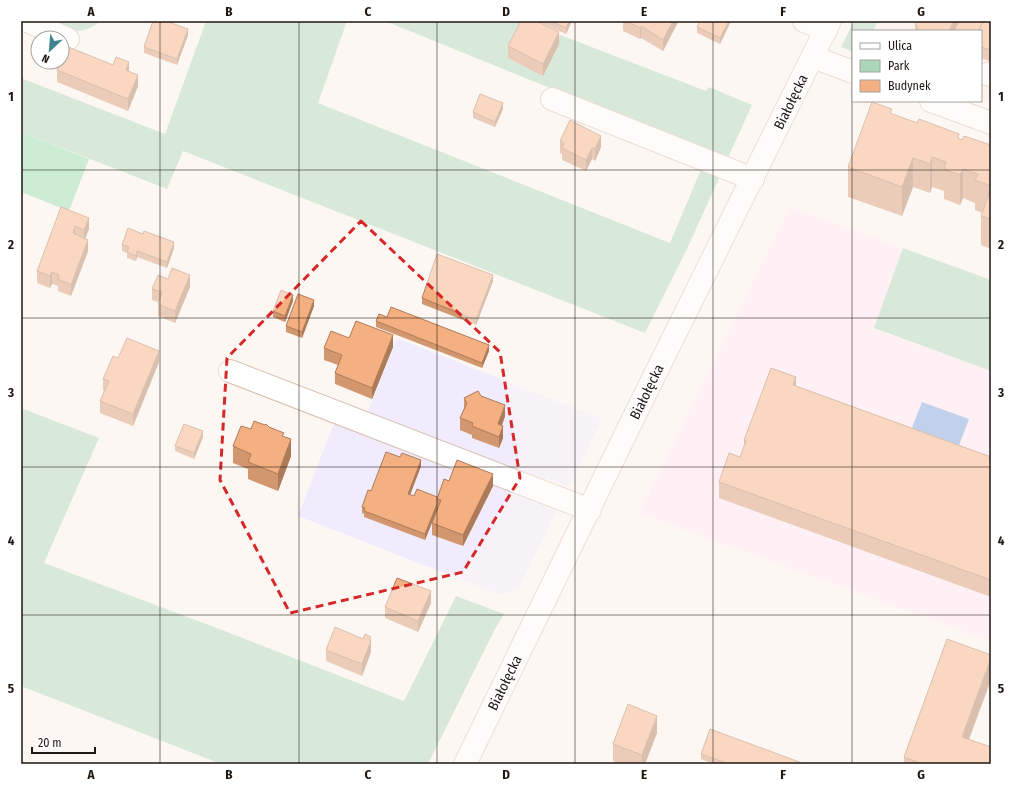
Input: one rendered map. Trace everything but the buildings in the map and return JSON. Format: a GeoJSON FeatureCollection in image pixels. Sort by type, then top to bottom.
{"type":"FeatureCollection","features":[{"type":"Feature","properties":{"kind":"street"},"geometry":{"type":"LineString","coordinates":[[27,21],[48,30]]}},
{"type":"Feature","properties":{"kind":"street"},"geometry":{"type":"LineString","coordinates":[[804,21],[828,25]]}},
{"type":"Feature","properties":{"kind":"street","name":"Białołęcka"},"geometry":{"type":"LineString","coordinates":[[465,764],[590,510],[630,425],[828,25]]}},
{"type":"Feature","properties":{"kind":"street"},"geometry":{"type":"LineString","coordinates":[[813,57],[852,72]]}},
{"type":"Feature","properties":{"kind":"street"},"geometry":{"type":"LineString","coordinates":[[552,99],[753,179]]}},
{"type":"Feature","properties":{"kind":"street"},"geometry":{"type":"LineString","coordinates":[[935,102],[991,123]]}},
{"type":"Feature","properties":{"kind":"street"},"geometry":{"type":"LineString","coordinates":[[230,371],[590,510]]}},
{"type":"Feature","properties":{"kind":"highlighted area"},"geometry":{"type":"Polygon","coordinates":[[[361,221],[500,352],[520,478],[463,572],[290,613],[220,480],[227,358],[361,221]]]}},
{"type":"Feature","properties":{"kind":"shaded area"},"geometry":{"type":"Polygon","coordinates":[[[878,21],[991,21],[991,103],[982,99],[982,30],[874,30],[878,21]]]}},
{"type":"Feature","properties":{"kind":"shaded area"},"geometry":{"type":"Polygon","coordinates":[[[790,207],[903,248],[874,329],[991,371],[991,641],[639,513],[790,207]]]}},
{"type":"Feature","properties":{"kind":"shaded area"},"geometry":{"type":"Polygon","coordinates":[[[397,338],[602,419],[569,487],[547,478],[544,484],[367,414],[397,338]]]}},
{"type":"Feature","properties":{"kind":"shaded area"},"geometry":{"type":"Polygon","coordinates":[[[337,416],[560,504],[519,588],[501,595],[298,516],[337,416]]]}},
{"type":"Feature","properties":{"kind":"green space"},"geometry":{"type":"Polygon","coordinates":[[[40,21],[100,21],[86,30],[78,31],[62,29],[40,21]]]}},
{"type":"Feature","properties":{"kind":"green space"},"geometry":{"type":"Polygon","coordinates":[[[206,21],[347,21],[318,103],[670,243],[702,167],[721,174],[687,249],[645,333],[183,151],[167,189],[21,132],[21,78],[165,134],[206,21]]]}},
{"type":"Feature","properties":{"kind":"green space"},"geometry":{"type":"Polygon","coordinates":[[[385,21],[524,21],[706,91],[709,87],[752,105],[727,160],[385,21]]]}},
{"type":"Feature","properties":{"kind":"green space"},"geometry":{"type":"Polygon","coordinates":[[[854,21],[878,21],[874,30],[852,30],[852,52],[841,47],[854,21]]]}},
{"type":"Feature","properties":{"kind":"green space"},"geometry":{"type":"Polygon","coordinates":[[[21,132],[89,159],[69,211],[21,192],[21,132]]]}},
{"type":"Feature","properties":{"kind":"green space"},"geometry":{"type":"Polygon","coordinates":[[[903,248],[991,280],[991,371],[874,328],[903,248]]]}},
{"type":"Feature","properties":{"kind":"green space"},"geometry":{"type":"Polygon","coordinates":[[[21,408],[99,438],[44,563],[404,701],[456,596],[504,614],[495,629],[428,764],[221,764],[21,686],[21,408]]]}},
{"type":"Feature","properties":{"kind":"water"},"geometry":{"type":"Polygon","coordinates":[[[922,402],[969,419],[958,448],[911,430],[922,402]]]}}]}
